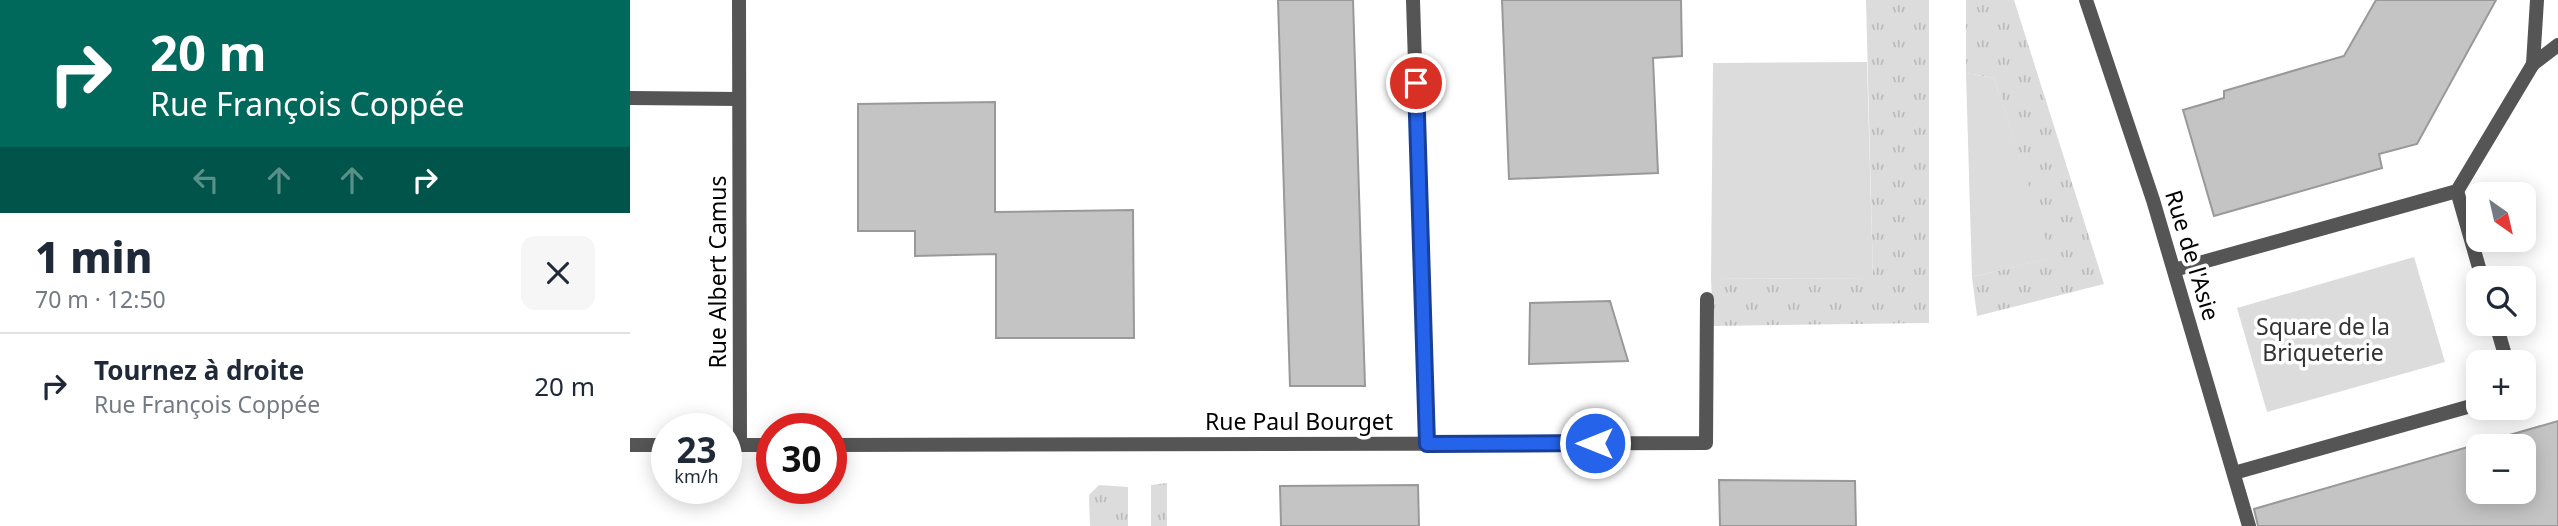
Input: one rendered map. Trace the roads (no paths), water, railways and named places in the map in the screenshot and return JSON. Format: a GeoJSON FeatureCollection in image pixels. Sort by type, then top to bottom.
{"type":"FeatureCollection","features":[{"type":"Feature","properties":{"kind":"street","name":"Rue Albert Camus"},"geometry":{"type":"LineString","coordinates":[[734,413],[739,0]]}},
{"type":"Feature","properties":{"kind":"street"},"geometry":{"type":"LineString","coordinates":[[1413,0],[1427,444]]}},
{"type":"Feature","properties":{"kind":"street","name":"Rue de l'Asie"},"geometry":{"type":"LineString","coordinates":[[2086,0],[2153,200],[2249,526]]}},
{"type":"Feature","properties":{"kind":"street"},"geometry":{"type":"LineString","coordinates":[[2533,64],[2537,0]]}},
{"type":"Feature","properties":{"kind":"street"},"geometry":{"type":"LineString","coordinates":[[2174,270],[2457,191],[2533,64],[2558,45]]}},
{"type":"Feature","properties":{"kind":"street"},"geometry":{"type":"LineString","coordinates":[[630,98],[739,99]]}},
{"type":"Feature","properties":{"kind":"street"},"geometry":{"type":"LineString","coordinates":[[2457,191],[2479,266]]}},
{"type":"Feature","properties":{"kind":"street","name":"Rue Paul Bourget"},"geometry":{"type":"LineString","coordinates":[[847,445],[1706,443],[1707,299]]}},
{"type":"Feature","properties":{"kind":"street"},"geometry":{"type":"LineString","coordinates":[[2234,473],[2466,407]]}},
{"type":"Feature","properties":{"kind":"street"},"geometry":{"type":"LineString","coordinates":[[630,445],[651,445]]}},
{"type":"Feature","properties":{"kind":"park label","name":"Square de la Briqueterie"},"geometry":{"type":"Point","coordinates":[2323,339]}}]}
